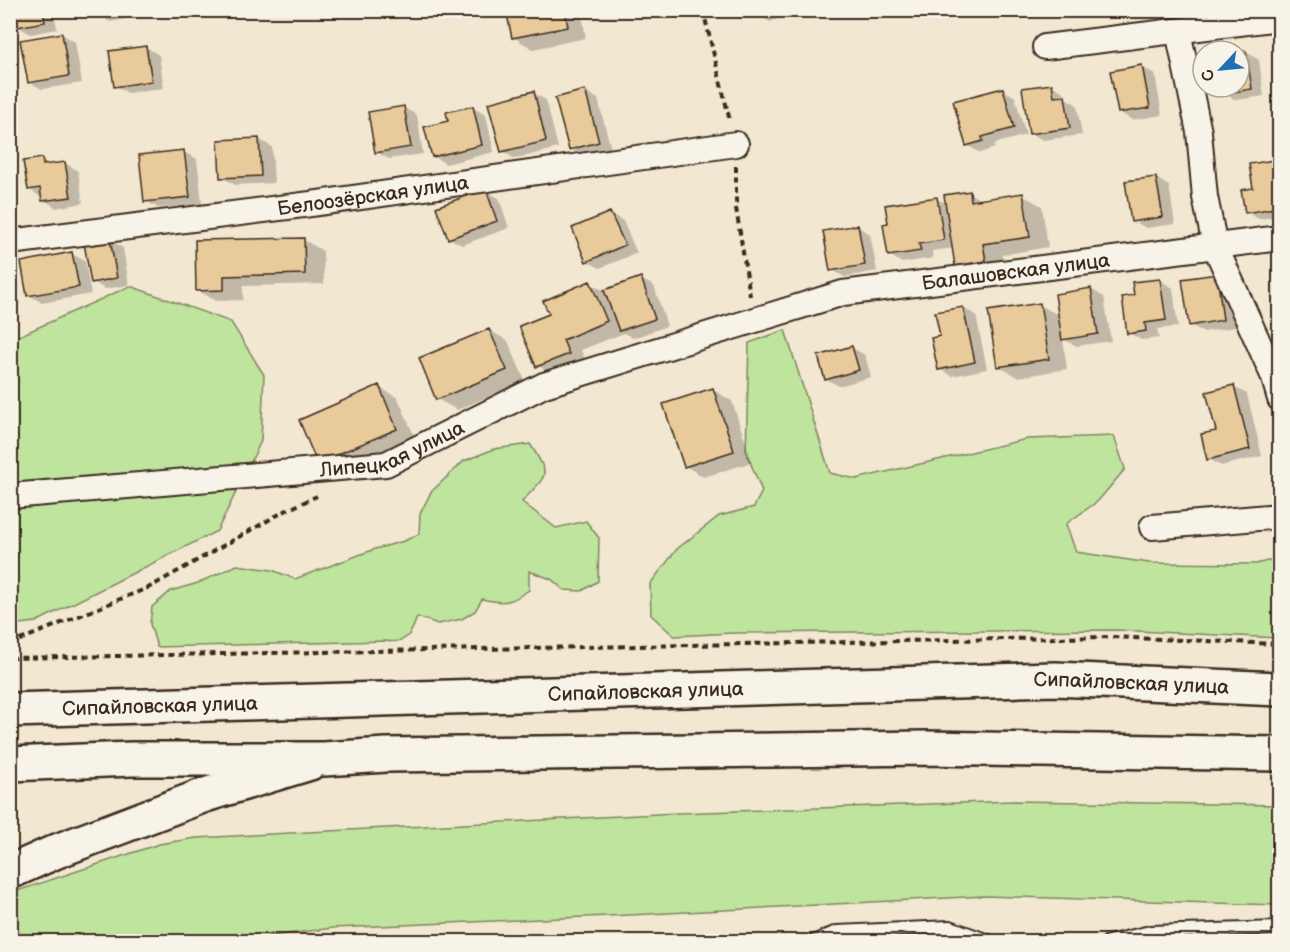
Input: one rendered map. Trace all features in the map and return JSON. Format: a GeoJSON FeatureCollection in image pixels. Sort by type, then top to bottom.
{"type":"FeatureCollection","features":[{"type":"Feature","properties":{"kind":"main road","name":"Сипайловская улица"},"geometry":{"type":"LineString","coordinates":[[10,710],[1055,679],[1280,689]]}},
{"type":"Feature","properties":{"kind":"main road"},"geometry":{"type":"LineString","coordinates":[[10,764],[131,759],[324,759],[386,755],[927,748],[1280,754]]}},
{"type":"Feature","properties":{"kind":"main road"},"geometry":{"type":"LineString","coordinates":[[10,872],[57,851],[205,795],[324,759]]}},
{"type":"Feature","properties":{"kind":"street"},"geometry":{"type":"LineString","coordinates":[[1046,47],[1280,18]]}},
{"type":"Feature","properties":{"kind":"street"},"geometry":{"type":"LineString","coordinates":[[1178,31],[1198,132],[1205,197],[1215,246],[1273,375],[1280,399]]}},
{"type":"Feature","properties":{"kind":"street","name":"Белоозёрская улица"},"geometry":{"type":"LineString","coordinates":[[10,242],[311,204],[736,144]]}},
{"type":"Feature","properties":{"kind":"street","name":"Балашовская улица"},"geometry":{"type":"LineString","coordinates":[[754,320],[843,293],[1280,238]]}},
{"type":"Feature","properties":{"kind":"street","name":"Липецкая улица"},"geometry":{"type":"LineString","coordinates":[[10,496],[386,464],[544,385],[754,320]]}},
{"type":"Feature","properties":{"kind":"street"},"geometry":{"type":"LineString","coordinates":[[1152,526],[1280,516]]}},
{"type":"Feature","properties":{"kind":"lane"},"geometry":{"type":"LineString","coordinates":[[813,942],[837,932],[950,927],[991,942]]}},
{"type":"Feature","properties":{"kind":"lane"},"geometry":{"type":"LineString","coordinates":[[1108,942],[1150,932],[1280,928]]}},
{"type":"Feature","properties":{"kind":"path"},"geometry":{"type":"LineString","coordinates":[[10,644],[150,587],[283,512],[324,493]]}},
{"type":"Feature","properties":{"kind":"path"},"geometry":{"type":"LineString","coordinates":[[10,658],[1110,637],[1280,644]]}},
{"type":"Feature","properties":{"kind":"green space"},"geometry":{"type":"Polygon","coordinates":[[[130,286],[231,322],[264,375],[261,441],[217,531],[36,622],[11,625],[10,340],[130,286]]]}},
{"type":"Feature","properties":{"kind":"green space"},"geometry":{"type":"Polygon","coordinates":[[[785,330],[830,473],[856,479],[1027,439],[1114,436],[1125,469],[1098,501],[1066,524],[1076,552],[1149,563],[1256,564],[1279,558],[1279,638],[1116,630],[733,633],[674,636],[651,615],[650,584],[677,549],[719,516],[754,507],[762,491],[746,452],[749,343],[785,330]]]}},
{"type":"Feature","properties":{"kind":"green space"},"geometry":{"type":"Polygon","coordinates":[[[530,444],[542,464],[544,476],[522,502],[556,528],[586,521],[599,538],[598,581],[582,591],[564,590],[551,579],[529,571],[529,590],[517,598],[502,602],[482,599],[475,611],[462,619],[438,624],[417,617],[410,634],[398,641],[157,647],[150,624],[152,607],[171,591],[198,583],[237,565],[272,570],[295,579],[375,549],[404,541],[419,534],[420,514],[431,492],[464,461],[494,449],[530,444]]]}},
{"type":"Feature","properties":{"kind":"green space"},"geometry":{"type":"Polygon","coordinates":[[[1015,801],[1279,805],[1279,905],[984,896],[333,928],[226,942],[11,941],[11,893],[159,844],[196,838],[677,813],[1015,801]]]}},
{"type":"Feature","properties":{"kind":"building"},"geometry":{"type":"Polygon","coordinates":[[[14,10],[43,10],[45,22],[17,27],[14,10]]]}},
{"type":"Feature","properties":{"kind":"building"},"geometry":{"type":"Polygon","coordinates":[[[506,10],[565,10],[568,27],[512,38],[506,10]]]}},
{"type":"Feature","properties":{"kind":"building"},"geometry":{"type":"Polygon","coordinates":[[[62,33],[69,76],[28,83],[20,40],[62,33]]]}},
{"type":"Feature","properties":{"kind":"building"},"geometry":{"type":"Polygon","coordinates":[[[146,46],[152,81],[114,87],[109,51],[146,46]]]}},
{"type":"Feature","properties":{"kind":"building"},"geometry":{"type":"Polygon","coordinates":[[[1142,65],[1150,108],[1118,113],[1110,71],[1142,65]]]}},
{"type":"Feature","properties":{"kind":"building"},"geometry":{"type":"Polygon","coordinates":[[[1052,84],[1054,97],[1065,96],[1070,128],[1029,134],[1022,88],[1052,84]]]}},
{"type":"Feature","properties":{"kind":"building"},"geometry":{"type":"Polygon","coordinates":[[[1003,88],[1014,128],[982,137],[983,141],[966,146],[953,101],[1003,88]]]}},
{"type":"Feature","properties":{"kind":"building"},"geometry":{"type":"Polygon","coordinates":[[[585,90],[599,142],[569,150],[555,98],[585,90]]]}},
{"type":"Feature","properties":{"kind":"building"},"geometry":{"type":"Polygon","coordinates":[[[534,91],[546,141],[501,152],[488,103],[534,91]]]}},
{"type":"Feature","properties":{"kind":"building"},"geometry":{"type":"Polygon","coordinates":[[[404,106],[411,147],[375,153],[368,112],[404,106]]]}},
{"type":"Feature","properties":{"kind":"building"},"geometry":{"type":"Polygon","coordinates":[[[473,106],[482,145],[432,157],[424,127],[448,121],[446,112],[473,106]]]}},
{"type":"Feature","properties":{"kind":"building"},"geometry":{"type":"Polygon","coordinates":[[[259,138],[261,176],[220,178],[218,140],[259,138]]]}},
{"type":"Feature","properties":{"kind":"building"},"geometry":{"type":"Polygon","coordinates":[[[184,150],[190,197],[144,202],[139,155],[184,150]]]}},
{"type":"Feature","properties":{"kind":"building"},"geometry":{"type":"Polygon","coordinates":[[[42,158],[43,165],[65,162],[71,197],[42,201],[40,188],[28,190],[23,161],[42,158]]]}},
{"type":"Feature","properties":{"kind":"building"},"geometry":{"type":"Polygon","coordinates":[[[1280,159],[1280,207],[1245,213],[1241,190],[1253,188],[1249,164],[1280,159]]]}},
{"type":"Feature","properties":{"kind":"building"},"geometry":{"type":"Polygon","coordinates":[[[1156,177],[1163,217],[1131,222],[1125,181],[1156,177]]]}},
{"type":"Feature","properties":{"kind":"building"},"geometry":{"type":"Polygon","coordinates":[[[486,189],[497,221],[448,239],[436,207],[486,189]]]}},
{"type":"Feature","properties":{"kind":"building"},"geometry":{"type":"Polygon","coordinates":[[[970,191],[971,201],[1023,193],[1030,237],[983,244],[986,261],[955,266],[944,195],[970,191]]]}},
{"type":"Feature","properties":{"kind":"building"},"geometry":{"type":"Polygon","coordinates":[[[937,197],[944,240],[919,244],[921,251],[888,256],[883,224],[888,223],[885,205],[937,197]]]}},
{"type":"Feature","properties":{"kind":"building"},"geometry":{"type":"Polygon","coordinates":[[[610,212],[625,245],[586,262],[572,228],[610,212]]]}},
{"type":"Feature","properties":{"kind":"building"},"geometry":{"type":"Polygon","coordinates":[[[858,225],[865,265],[830,271],[823,231],[858,225]]]}},
{"type":"Feature","properties":{"kind":"building"},"geometry":{"type":"Polygon","coordinates":[[[304,238],[305,274],[224,276],[224,290],[196,291],[195,240],[304,238]]]}},
{"type":"Feature","properties":{"kind":"building"},"geometry":{"type":"Polygon","coordinates":[[[110,239],[117,278],[91,283],[84,243],[110,239]]]}},
{"type":"Feature","properties":{"kind":"building"},"geometry":{"type":"Polygon","coordinates":[[[72,252],[79,287],[27,296],[21,262],[72,252]]]}},
{"type":"Feature","properties":{"kind":"building"},"geometry":{"type":"Polygon","coordinates":[[[1217,274],[1223,320],[1189,326],[1182,279],[1217,274]]]}},
{"type":"Feature","properties":{"kind":"building"},"geometry":{"type":"Polygon","coordinates":[[[641,277],[655,319],[619,331],[604,290],[641,277]]]}},
{"type":"Feature","properties":{"kind":"building"},"geometry":{"type":"Polygon","coordinates":[[[1160,279],[1166,320],[1145,323],[1146,331],[1127,334],[1122,297],[1134,295],[1132,282],[1160,279]]]}},
{"type":"Feature","properties":{"kind":"building"},"geometry":{"type":"Polygon","coordinates":[[[590,281],[607,321],[563,340],[569,354],[536,367],[519,326],[549,314],[543,301],[590,281]]]}},
{"type":"Feature","properties":{"kind":"building"},"geometry":{"type":"Polygon","coordinates":[[[1091,288],[1098,334],[1062,340],[1055,294],[1091,288]]]}},
{"type":"Feature","properties":{"kind":"building"},"geometry":{"type":"Polygon","coordinates":[[[1040,303],[1049,359],[997,367],[988,311],[1040,303]]]}},
{"type":"Feature","properties":{"kind":"building"},"geometry":{"type":"Polygon","coordinates":[[[963,307],[975,362],[938,370],[931,338],[940,336],[935,312],[963,307]]]}},
{"type":"Feature","properties":{"kind":"building"},"geometry":{"type":"Polygon","coordinates":[[[489,329],[507,370],[436,400],[419,358],[489,329]]]}},
{"type":"Feature","properties":{"kind":"building"},"geometry":{"type":"Polygon","coordinates":[[[852,346],[859,370],[825,380],[818,356],[852,346]]]}},
{"type":"Feature","properties":{"kind":"building"},"geometry":{"type":"Polygon","coordinates":[[[379,385],[397,429],[317,463],[299,420],[379,385]]]}},
{"type":"Feature","properties":{"kind":"building"},"geometry":{"type":"Polygon","coordinates":[[[1234,385],[1250,449],[1207,460],[1201,434],[1216,431],[1206,392],[1234,385]]]}},
{"type":"Feature","properties":{"kind":"building"},"geometry":{"type":"Polygon","coordinates":[[[713,388],[734,451],[684,467],[663,404],[713,388]]]}}]}
